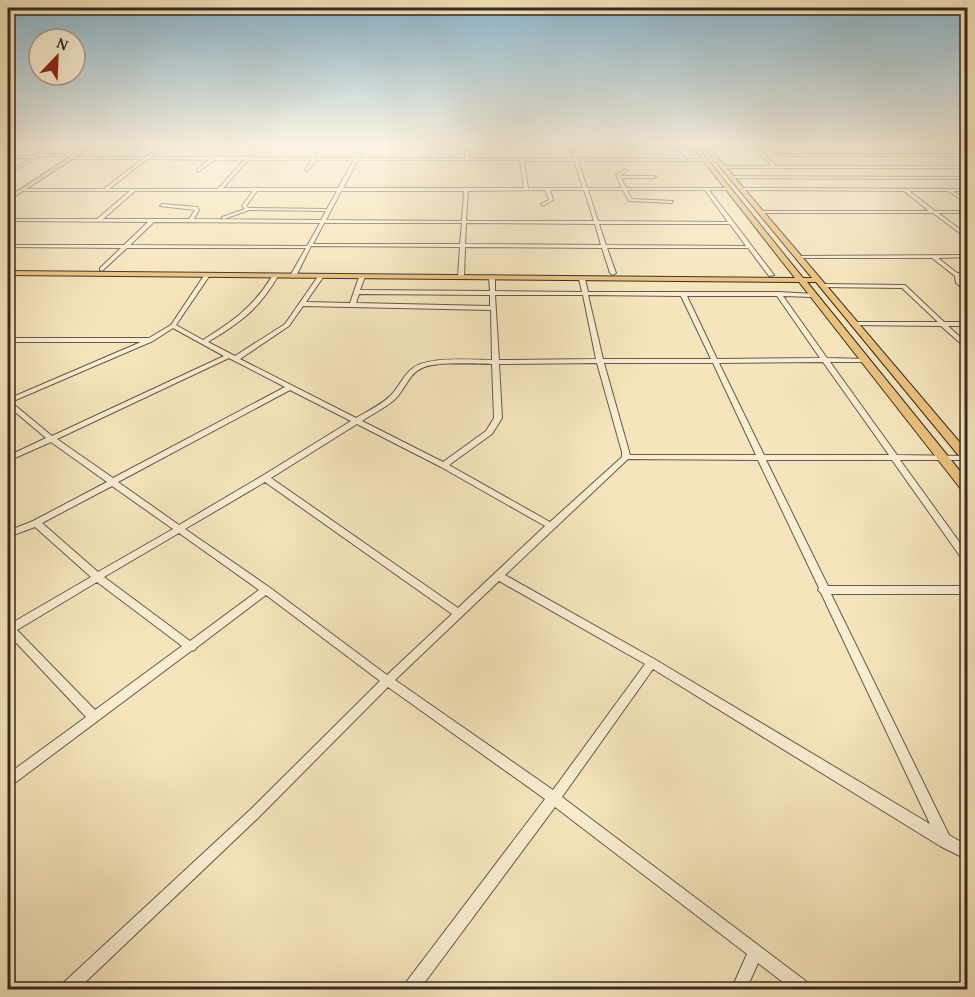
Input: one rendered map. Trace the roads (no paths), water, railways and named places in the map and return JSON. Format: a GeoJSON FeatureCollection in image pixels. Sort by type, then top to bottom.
{"type":"FeatureCollection","features":[{"type":"Feature","properties":{"kind":"main road"},"geometry":{"type":"LineString","coordinates":[[731,192],[968,490]]}},
{"type":"Feature","properties":{"kind":"main road"},"geometry":{"type":"LineString","coordinates":[[744,192],[967,458]]}},
{"type":"Feature","properties":{"kind":"main road"},"geometry":{"type":"LineString","coordinates":[[775,276],[787,264]]}},
{"type":"Feature","properties":{"kind":"main road"},"geometry":{"type":"LineString","coordinates":[[8,268],[395,274],[613,273],[674,276]]}},
{"type":"Feature","properties":{"kind":"main road"},"geometry":{"type":"LineString","coordinates":[[8,273],[275,276],[294,273],[362,277],[395,274]]}},
{"type":"Feature","properties":{"kind":"main road"},"geometry":{"type":"LineString","coordinates":[[461,274],[582,279],[775,276],[817,280]]}},
{"type":"Feature","properties":{"kind":"main road"},"geometry":{"type":"LineString","coordinates":[[775,276],[800,280]]}},
{"type":"Feature","properties":{"kind":"street"},"geometry":{"type":"LineString","coordinates":[[99,220],[132,192]]}},
{"type":"Feature","properties":{"kind":"street"},"geometry":{"type":"LineString","coordinates":[[248,209],[244,206],[254,192]]}},
{"type":"Feature","properties":{"kind":"street"},"geometry":{"type":"LineString","coordinates":[[294,273],[321,220],[339,192]]}},
{"type":"Feature","properties":{"kind":"street"},"geometry":{"type":"LineString","coordinates":[[461,274],[466,192]]}},
{"type":"Feature","properties":{"kind":"street"},"geometry":{"type":"LineString","coordinates":[[543,205],[551,200],[548,192]]}},
{"type":"Feature","properties":{"kind":"street"},"geometry":{"type":"LineString","coordinates":[[587,192],[613,273]]}},
{"type":"Feature","properties":{"kind":"street"},"geometry":{"type":"LineString","coordinates":[[626,192],[632,201],[672,202]]}},
{"type":"Feature","properties":{"kind":"street"},"geometry":{"type":"LineString","coordinates":[[708,192],[775,276]]}},
{"type":"Feature","properties":{"kind":"street"},"geometry":{"type":"LineString","coordinates":[[907,192],[968,238]]}},
{"type":"Feature","properties":{"kind":"street"},"geometry":{"type":"LineString","coordinates":[[950,192],[968,203]]}},
{"type":"Feature","properties":{"kind":"street"},"geometry":{"type":"LineString","coordinates":[[162,205],[195,208],[197,210],[191,220]]}},
{"type":"Feature","properties":{"kind":"street"},"geometry":{"type":"LineString","coordinates":[[220,220],[248,209],[327,210]]}},
{"type":"Feature","properties":{"kind":"street"},"geometry":{"type":"LineString","coordinates":[[281,220],[288,210]]}},
{"type":"Feature","properties":{"kind":"street"},"geometry":{"type":"LineString","coordinates":[[761,212],[968,212]]}},
{"type":"Feature","properties":{"kind":"street"},"geometry":{"type":"LineString","coordinates":[[8,220],[731,223]]}},
{"type":"Feature","properties":{"kind":"street"},"geometry":{"type":"LineString","coordinates":[[102,269],[152,220]]}},
{"type":"Feature","properties":{"kind":"street"},"geometry":{"type":"LineString","coordinates":[[8,246],[750,247]]}},
{"type":"Feature","properties":{"kind":"street"},"geometry":{"type":"LineString","coordinates":[[933,256],[958,275],[968,277]]}},
{"type":"Feature","properties":{"kind":"street"},"geometry":{"type":"LineString","coordinates":[[798,257],[968,256]]}},
{"type":"Feature","properties":{"kind":"street"},"geometry":{"type":"LineString","coordinates":[[207,275],[173,326],[151,340],[8,402],[50,438],[266,590],[387,681],[554,798],[806,990]]}},
{"type":"Feature","properties":{"kind":"street"},"geometry":{"type":"LineString","coordinates":[[958,275],[958,282],[968,291]]}},
{"type":"Feature","properties":{"kind":"street"},"geometry":{"type":"LineString","coordinates":[[205,341],[245,316],[264,297],[275,276]]}},
{"type":"Feature","properties":{"kind":"street"},"geometry":{"type":"LineString","coordinates":[[8,459],[232,357],[287,325],[321,276]]}},
{"type":"Feature","properties":{"kind":"street"},"geometry":{"type":"LineString","coordinates":[[352,306],[362,277]]}},
{"type":"Feature","properties":{"kind":"street"},"geometry":{"type":"LineString","coordinates":[[444,465],[489,432],[498,418],[492,277]]}},
{"type":"Feature","properties":{"kind":"street"},"geometry":{"type":"LineString","coordinates":[[582,279],[600,361],[626,457]]}},
{"type":"Feature","properties":{"kind":"street"},"geometry":{"type":"LineString","coordinates":[[817,280],[903,286],[967,347]]}},
{"type":"Feature","properties":{"kind":"street"},"geometry":{"type":"LineString","coordinates":[[357,292],[813,295]]}},
{"type":"Feature","properties":{"kind":"street"},"geometry":{"type":"LineString","coordinates":[[683,294],[945,841]]}},
{"type":"Feature","properties":{"kind":"street"},"geometry":{"type":"LineString","coordinates":[[778,294],[968,561]]}},
{"type":"Feature","properties":{"kind":"street"},"geometry":{"type":"LineString","coordinates":[[303,304],[494,308]]}},
{"type":"Feature","properties":{"kind":"street"},"geometry":{"type":"LineString","coordinates":[[854,324],[968,324]]}},
{"type":"Feature","properties":{"kind":"street"},"geometry":{"type":"LineString","coordinates":[[173,326],[444,465],[551,526]]}},
{"type":"Feature","properties":{"kind":"street"},"geometry":{"type":"LineString","coordinates":[[8,340],[151,340]]}},
{"type":"Feature","properties":{"kind":"street"},"geometry":{"type":"LineString","coordinates":[[94,717],[8,628],[265,478],[357,421],[396,395],[412,371],[418,368],[452,362],[497,361],[864,360]]}},
{"type":"Feature","properties":{"kind":"street"},"geometry":{"type":"LineString","coordinates":[[8,534],[36,523],[290,387]]}},
{"type":"Feature","properties":{"kind":"street"},"geometry":{"type":"LineString","coordinates":[[66,990],[255,813],[387,681],[626,457],[967,458]]}},
{"type":"Feature","properties":{"kind":"street"},"geometry":{"type":"LineString","coordinates":[[265,478],[459,614]]}},
{"type":"Feature","properties":{"kind":"street"},"geometry":{"type":"LineString","coordinates":[[36,523],[96,576],[191,647]]}},
{"type":"Feature","properties":{"kind":"street"},"geometry":{"type":"LineString","coordinates":[[498,576],[652,663],[968,854]]}},
{"type":"Feature","properties":{"kind":"street"},"geometry":{"type":"LineString","coordinates":[[8,781],[266,590]]}},
{"type":"Feature","properties":{"kind":"street"},"geometry":{"type":"LineString","coordinates":[[823,590],[968,590]]}},
{"type":"Feature","properties":{"kind":"street"},"geometry":{"type":"LineString","coordinates":[[409,990],[554,798],[652,663]]}},
{"type":"Feature","properties":{"kind":"street"},"geometry":{"type":"LineString","coordinates":[[738,990],[756,952]]}}]}
